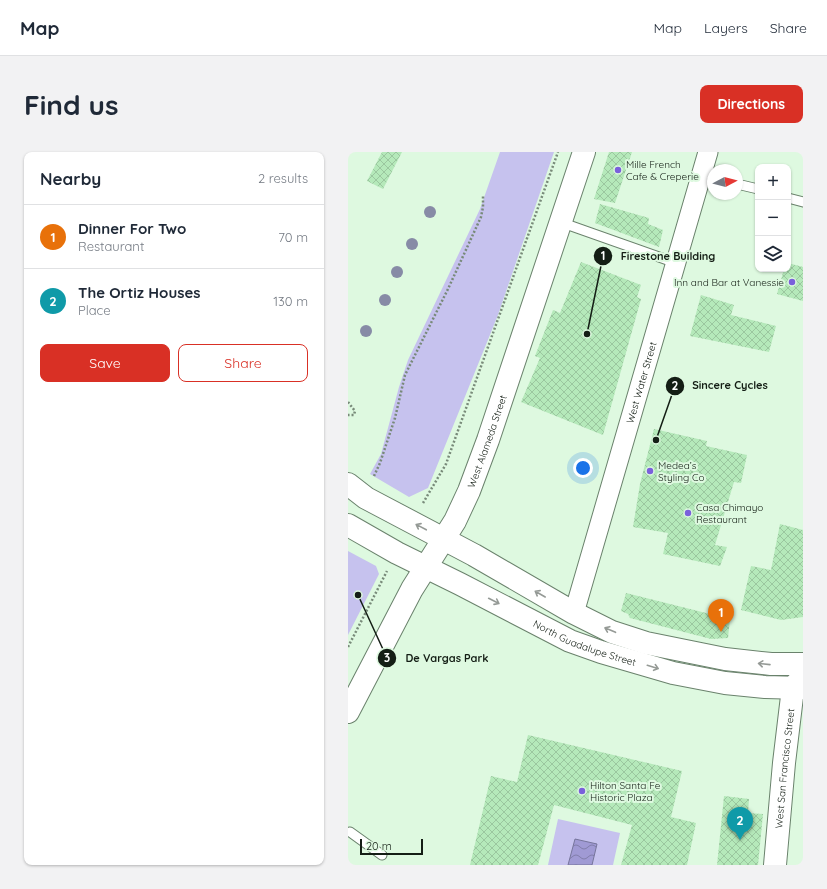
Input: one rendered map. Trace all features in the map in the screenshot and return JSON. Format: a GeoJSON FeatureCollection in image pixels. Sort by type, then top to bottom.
{"type":"FeatureCollection","features":[{"type":"Feature","properties":{"kind":"main road","name":"West Alameda Street"},"geometry":{"type":"LineString","coordinates":[[348,712],[412,589],[455,521],[478,467],[584,152]]}},
{"type":"Feature","properties":{"kind":"main road","name":"North Guadalupe Street"},"geometry":{"type":"LineString","coordinates":[[348,484],[369,489],[399,515],[474,555],[574,613],[612,632],[646,643],[725,659],[771,664],[803,664]]}},
{"type":"Feature","properties":{"kind":"main road","name":"North Guadalupe Street"},"geometry":{"type":"LineString","coordinates":[[349,525],[382,546],[570,641],[601,652],[673,673],[725,684],[745,686],[800,684]]}},
{"type":"Feature","properties":{"kind":"main road","name":"West San Francisco Street"},"geometry":{"type":"LineString","coordinates":[[775,865],[784,763],[800,684]]}},
{"type":"Feature","properties":{"kind":"street","name":"West Water Street"},"geometry":{"type":"LineString","coordinates":[[708,152],[708,164]]}},
{"type":"Feature","properties":{"kind":"street","name":"West Water Street"},"geometry":{"type":"LineString","coordinates":[[574,613],[676,263],[707,176]]}},
{"type":"Feature","properties":{"kind":"lane"},"geometry":{"type":"LineString","coordinates":[[743,185],[755,188]]}},
{"type":"Feature","properties":{"kind":"lane"},"geometry":{"type":"LineString","coordinates":[[791,199],[803,202]]}},
{"type":"Feature","properties":{"kind":"lane"},"geometry":{"type":"LineString","coordinates":[[560,222],[676,263]]}},
{"type":"Feature","properties":{"kind":"lane"},"geometry":{"type":"LineString","coordinates":[[350,832],[382,855]]}},
{"type":"Feature","properties":{"kind":"path"},"geometry":{"type":"LineString","coordinates":[[423,504],[446,464],[558,152]]}},
{"type":"Feature","properties":{"kind":"path"},"geometry":{"type":"LineString","coordinates":[[369,489],[380,464],[395,418],[405,375],[448,289],[481,217],[483,195]]}},
{"type":"Feature","properties":{"kind":"path"},"geometry":{"type":"LineString","coordinates":[[348,402],[355,411],[354,415],[348,415]]}},
{"type":"Feature","properties":{"kind":"path"},"geometry":{"type":"LineString","coordinates":[[348,647],[386,574]]}},
{"type":"Feature","properties":{"kind":"shaded area"},"geometry":{"type":"Polygon","coordinates":[[[500,152],[554,152],[498,315],[428,488],[409,497],[370,474],[381,454],[408,360],[480,209],[500,152]]]}},
{"type":"Feature","properties":{"kind":"shaded area"},"geometry":{"type":"Polygon","coordinates":[[[348,551],[376,566],[379,574],[348,635],[348,551]]]}},
{"type":"Feature","properties":{"kind":"shaded area"},"geometry":{"type":"Polygon","coordinates":[[[558,819],[620,833],[613,865],[548,865],[558,819]]]}},
{"type":"Feature","properties":{"kind":"water"},"geometry":{"type":"Polygon","coordinates":[[[575,839],[597,844],[592,865],[568,865],[575,839]]]}},
{"type":"Feature","properties":{"kind":"building"},"geometry":{"type":"Polygon","coordinates":[[[382,152],[402,152],[383,189],[367,181],[382,152]]]}},
{"type":"Feature","properties":{"kind":"building"},"geometry":{"type":"Polygon","coordinates":[[[609,152],[632,152],[615,203],[594,199],[609,152]]]}},
{"type":"Feature","properties":{"kind":"building"},"geometry":{"type":"Polygon","coordinates":[[[600,204],[649,218],[648,224],[663,230],[659,247],[595,223],[600,204]]]}},
{"type":"Feature","properties":{"kind":"building"},"geometry":{"type":"Polygon","coordinates":[[[581,262],[641,285],[637,297],[641,299],[603,435],[521,402],[540,358],[535,356],[553,310],[560,313],[581,262]]]}},
{"type":"Feature","properties":{"kind":"building","name":"Inn and Bar at Vanessie"},"geometry":{"type":"Polygon","coordinates":[[[791,264],[803,267],[803,301],[777,294],[783,272],[791,272],[791,264]]]}},
{"type":"Feature","properties":{"kind":"building"},"geometry":{"type":"Polygon","coordinates":[[[701,295],[734,305],[731,315],[776,326],[769,352],[690,336],[701,295]]]}},
{"type":"Feature","properties":{"kind":"building"},"geometry":{"type":"Polygon","coordinates":[[[654,429],[707,441],[706,446],[747,455],[741,483],[734,482],[715,545],[727,547],[720,566],[663,554],[668,533],[633,527],[640,484],[654,429]]]}},
{"type":"Feature","properties":{"kind":"building"},"geometry":{"type":"Polygon","coordinates":[[[780,524],[803,530],[803,617],[781,620],[741,610],[751,566],[771,570],[780,524]]]}},
{"type":"Feature","properties":{"kind":"building"},"geometry":{"type":"Polygon","coordinates":[[[626,593],[730,619],[728,638],[711,639],[630,618],[628,614],[621,611],[626,593]]]}},
{"type":"Feature","properties":{"kind":"building","name":"Hilton Santa Fe Historic Plaza"},"geometry":{"type":"Polygon","coordinates":[[[528,735],[682,771],[671,817],[696,823],[687,865],[621,865],[632,825],[554,805],[538,865],[470,865],[491,776],[517,782],[528,735]]]}},
{"type":"Feature","properties":{"kind":"building"},"geometry":{"type":"Polygon","coordinates":[[[724,796],[749,799],[748,813],[763,814],[758,865],[717,865],[724,796]]]}},
{"type":"Feature","properties":{"kind":"place","name":"Mille French Cafe & Creperie"},"geometry":{"type":"Point","coordinates":[618,170]}},
{"type":"Feature","properties":{"kind":"place","name":"Inn and Bar at Vanessie"},"geometry":{"type":"Point","coordinates":[792,282]}},
{"type":"Feature","properties":{"kind":"place","name":"Firestone Building"},"geometry":{"type":"Point","coordinates":[587,334]}},
{"type":"Feature","properties":{"kind":"place","name":"Sincere Cycles"},"geometry":{"type":"Point","coordinates":[656,440]}},
{"type":"Feature","properties":{"kind":"place","name":"Medea’s Styling Co"},"geometry":{"type":"Point","coordinates":[650,471]}},
{"type":"Feature","properties":{"kind":"place","name":"Casa Chimayo Restaurant"},"geometry":{"type":"Point","coordinates":[688,513]}},
{"type":"Feature","properties":{"kind":"place","name":"De Vargas Park"},"geometry":{"type":"Point","coordinates":[358,595]}},
{"type":"Feature","properties":{"kind":"place","name":"Dinner For Two"},"geometry":{"type":"Point","coordinates":[721,632]}},
{"type":"Feature","properties":{"kind":"place","name":"Hilton Santa Fe Historic Plaza"},"geometry":{"type":"Point","coordinates":[582,791]}},
{"type":"Feature","properties":{"kind":"place","name":"The Ortiz Houses"},"geometry":{"type":"Point","coordinates":[740,840]}}]}
